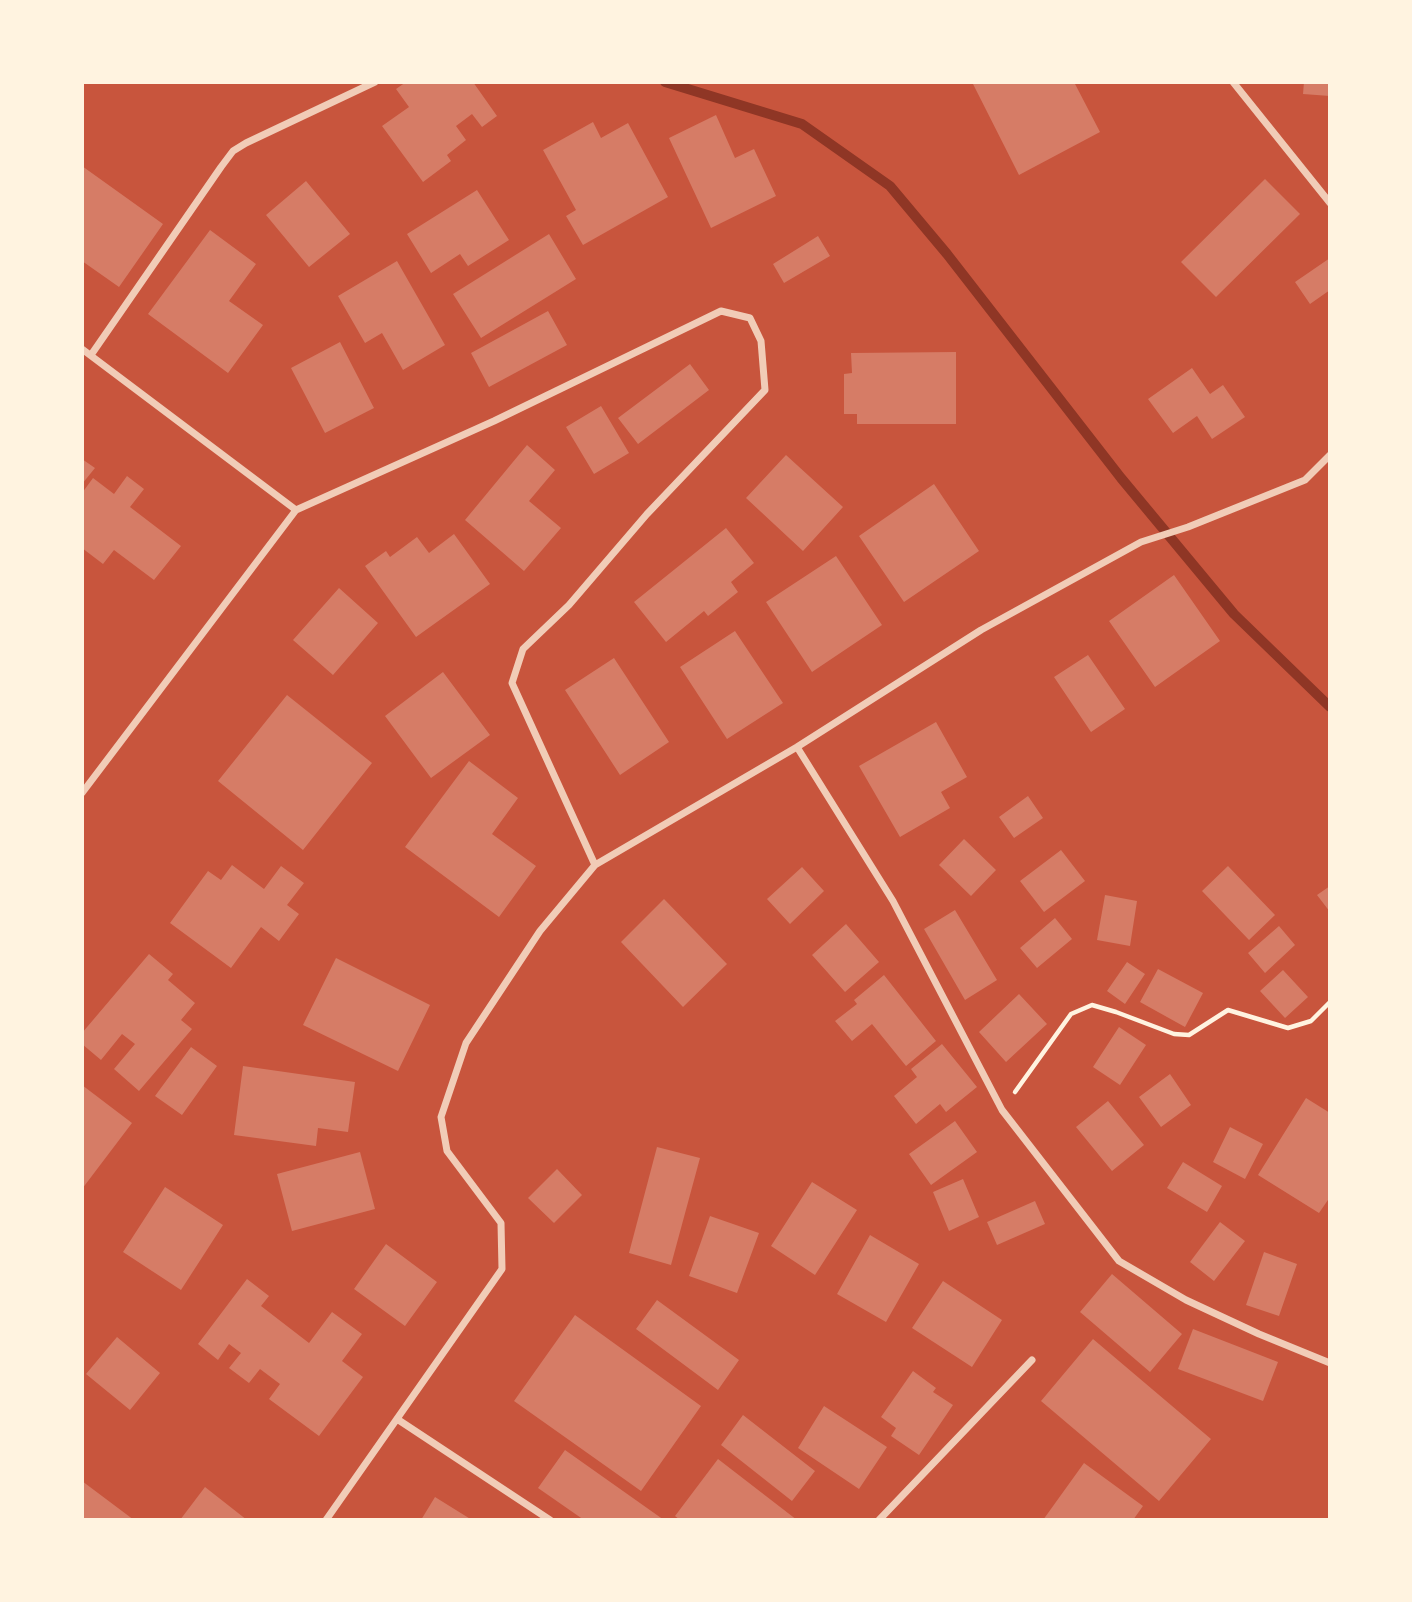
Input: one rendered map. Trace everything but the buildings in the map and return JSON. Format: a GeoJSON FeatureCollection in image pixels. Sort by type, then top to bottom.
{"type":"FeatureCollection","features":[{"type":"Feature","properties":{"kind":"street"},"geometry":{"type":"LineString","coordinates":[[91,355],[233,151],[376,82]]}},
{"type":"Feature","properties":{"kind":"street"},"geometry":{"type":"LineString","coordinates":[[1233,82],[1330,203]]}},
{"type":"Feature","properties":{"kind":"street"},"geometry":{"type":"LineString","coordinates":[[82,793],[296,510],[494,421],[721,311],[750,318],[761,341],[765,390],[647,514],[569,605],[523,649],[512,683],[595,865]]}},
{"type":"Feature","properties":{"kind":"street"},"geometry":{"type":"LineString","coordinates":[[82,349],[296,510]]}},
{"type":"Feature","properties":{"kind":"street"},"geometry":{"type":"LineString","coordinates":[[326,1520],[502,1269],[501,1223],[447,1151],[441,1117],[466,1043],[540,931],[595,865],[797,747],[981,630],[1141,542],[1188,527],[1305,480],[1330,455]]}},
{"type":"Feature","properties":{"kind":"street"},"geometry":{"type":"LineString","coordinates":[[797,747],[893,901],[1002,1110],[1119,1261],[1198,1306],[1330,1363]]}},
{"type":"Feature","properties":{"kind":"street"},"geometry":{"type":"LineString","coordinates":[[879,1520],[1032,1360]]}},
{"type":"Feature","properties":{"kind":"street"},"geometry":{"type":"LineString","coordinates":[[397,1419],[550,1520]]}},
{"type":"Feature","properties":{"kind":"path"},"geometry":{"type":"LineString","coordinates":[[1002,1110],[1071,1014],[1092,1005],[1174,1034],[1189,1035],[1228,1010],[1289,1028],[1311,1021],[1330,1002]]}},
{"type":"Feature","properties":{"kind":"waterway"},"geometry":{"type":"LineString","coordinates":[[665,82],[802,124],[890,186],[947,254],[1121,478],[1234,614],[1330,707]]}}]}
